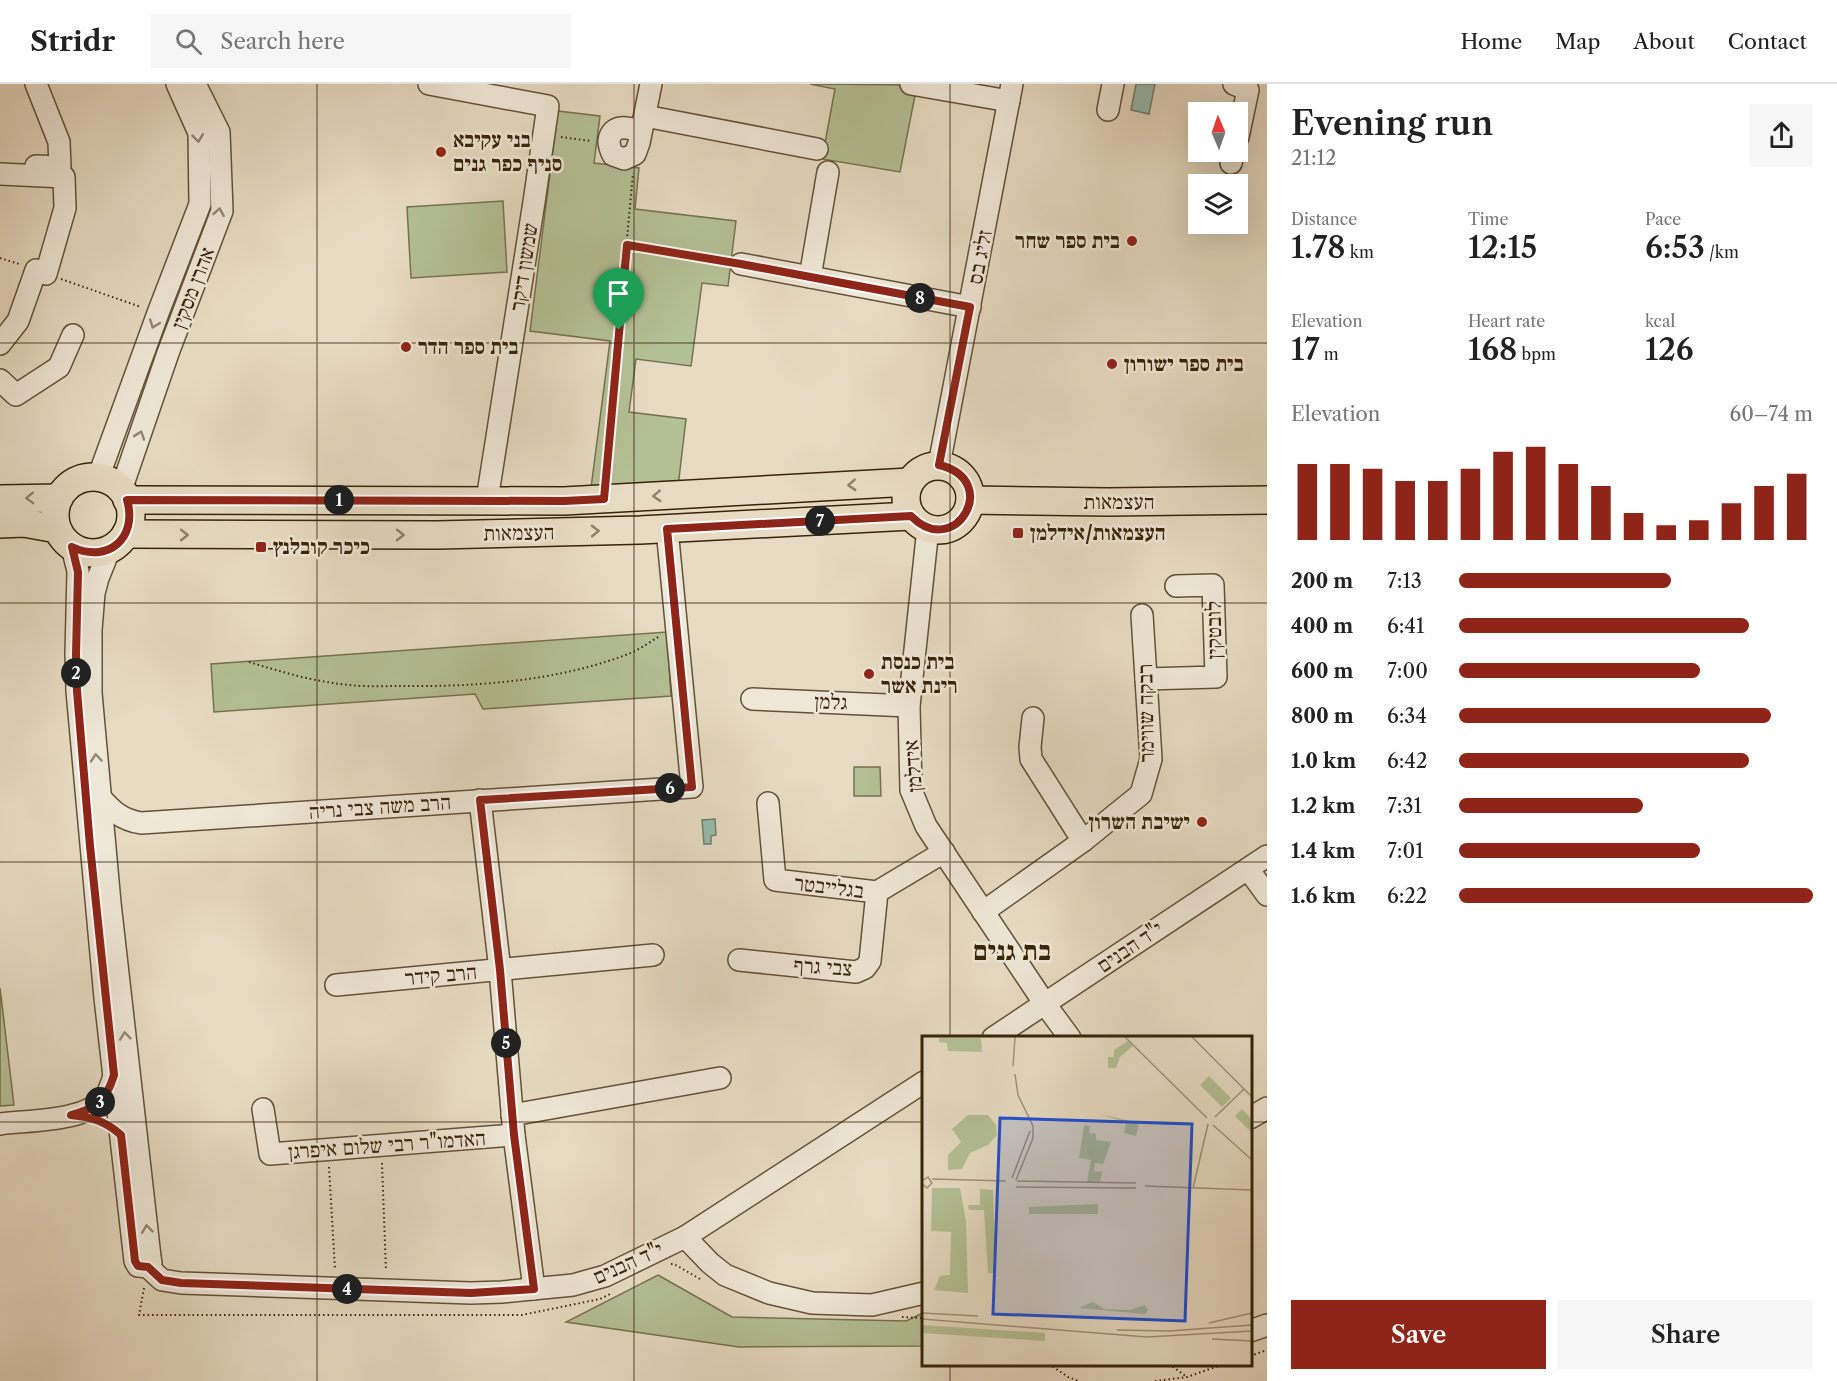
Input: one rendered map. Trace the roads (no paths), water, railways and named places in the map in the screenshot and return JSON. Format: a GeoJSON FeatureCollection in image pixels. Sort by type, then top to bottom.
{"type":"FeatureCollection","features":[{"type":"Feature","properties":{"kind":"main road"},"geometry":{"type":"LineString","coordinates":[[939,465],[960,473],[967,482],[970,500],[966,514],[959,523],[938,530],[920,522],[905,497],[910,482],[920,471],[929,466],[939,465]]}},
{"type":"Feature","properties":{"kind":"main road"},"geometry":{"type":"LineString","coordinates":[[0,524],[24,523],[65,538],[83,552],[95,553],[118,541],[130,523],[130,511],[115,489],[86,478],[75,482],[59,498],[56,508],[55,519],[65,538]]}},
{"type":"Feature","properties":{"kind":"main road","name":"העצמאות"},"geometry":{"type":"LineString","coordinates":[[115,489],[564,501],[910,482]]}},
{"type":"Feature","properties":{"kind":"main road"},"geometry":{"type":"LineString","coordinates":[[0,499],[59,498]]}},
{"type":"Feature","properties":{"kind":"main road","name":"העצמאות"},"geometry":{"type":"LineString","coordinates":[[970,500],[1108,502],[1267,500]]}},
{"type":"Feature","properties":{"kind":"main road","name":"העצמאות"},"geometry":{"type":"LineString","coordinates":[[118,541],[920,522]]}},
{"type":"Feature","properties":{"kind":"street"},"geometry":{"type":"LineString","coordinates":[[0,166],[60,167],[59,142],[36,84]]}},
{"type":"Feature","properties":{"kind":"street","name":"אהרן מסקין"},"geometry":{"type":"LineString","coordinates":[[115,489],[158,313],[200,204],[199,133],[177,84]]}},
{"type":"Feature","properties":{"kind":"street","name":"אהרן מסקין"},"geometry":{"type":"LineString","coordinates":[[115,489],[222,211],[219,132],[195,84]]}},
{"type":"Feature","properties":{"kind":"street","name":"שמשון דיקר"},"geometry":{"type":"LineString","coordinates":[[429,84],[548,106],[487,500]]}},
{"type":"Feature","properties":{"kind":"street"},"geometry":{"type":"LineString","coordinates":[[651,84],[642,125],[635,154],[624,159],[613,156],[609,143],[612,133],[622,127],[632,128],[642,125],[817,149]]}},
{"type":"Feature","properties":{"kind":"street"},"geometry":{"type":"LineString","coordinates":[[911,84],[1011,93]]}},
{"type":"Feature","properties":{"kind":"street"},"geometry":{"type":"LineString","coordinates":[[1108,110],[1113,84]]}},
{"type":"Feature","properties":{"kind":"street"},"geometry":{"type":"LineString","coordinates":[[1234,84],[1248,90],[1245,102]]}},
{"type":"Feature","properties":{"kind":"street","name":"זליג בס"},"geometry":{"type":"LineString","coordinates":[[939,465],[1011,93]]}},
{"type":"Feature","properties":{"kind":"street"},"geometry":{"type":"LineString","coordinates":[[810,277],[828,172]]}},
{"type":"Feature","properties":{"kind":"street"},"geometry":{"type":"LineString","coordinates":[[0,174],[64,177],[65,208],[41,272],[18,321],[0,344]]}},
{"type":"Feature","properties":{"kind":"street"},"geometry":{"type":"LineString","coordinates":[[741,264],[970,307]]}},
{"type":"Feature","properties":{"kind":"street"},"geometry":{"type":"LineString","coordinates":[[0,380],[16,395],[59,367],[73,335]]}},
{"type":"Feature","properties":{"kind":"street","name":"אידלמן"},"geometry":{"type":"LineString","coordinates":[[920,522],[909,705],[911,790],[926,826],[1069,1036]]}},
{"type":"Feature","properties":{"kind":"street","name":"הרב משה צבי נריה"},"geometry":{"type":"LineString","coordinates":[[100,797],[119,816],[141,823],[692,787],[667,529]]}},
{"type":"Feature","properties":{"kind":"street"},"geometry":{"type":"LineString","coordinates":[[65,538],[78,572],[76,654],[90,846],[135,1261],[138,1266],[148,1267],[151,1263],[106,862],[92,693],[92,612],[98,578],[118,541]]}},
{"type":"Feature","properties":{"kind":"street","name":"לובטקין"},"geometry":{"type":"LineString","coordinates":[[1146,679],[1215,677],[1213,585],[1176,586]]}},
{"type":"Feature","properties":{"kind":"street","name":"רבקה שווימר"},"geometry":{"type":"LineString","coordinates":[[983,912],[1083,841],[1141,794],[1151,759],[1142,615]]}},
{"type":"Feature","properties":{"kind":"street","name":"גלמן"},"geometry":{"type":"LineString","coordinates":[[752,699],[909,705]]}},
{"type":"Feature","properties":{"kind":"street"},"geometry":{"type":"LineString","coordinates":[[1033,718],[1031,759],[1083,841]]}},
{"type":"Feature","properties":{"kind":"street"},"geometry":{"type":"LineString","coordinates":[[480,800],[500,970],[513,1125],[534,1289]]}},
{"type":"Feature","properties":{"kind":"street","name":"בגלייבטר"},"geometry":{"type":"LineString","coordinates":[[768,803],[775,880],[876,892],[944,852]]}},
{"type":"Feature","properties":{"kind":"street"},"geometry":{"type":"LineString","coordinates":[[106,862],[111,847],[117,839],[125,831],[141,823]]}},
{"type":"Feature","properties":{"kind":"street","name":"י\"ד הבנים"},"geometry":{"type":"LineString","coordinates":[[996,1036],[1267,856]]}},
{"type":"Feature","properties":{"kind":"street"},"geometry":{"type":"LineString","coordinates":[[1248,868],[1267,895]]}},
{"type":"Feature","properties":{"kind":"street","name":"צבי גרף"},"geometry":{"type":"LineString","coordinates":[[739,960],[856,972],[865,968],[870,961],[876,892]]}},
{"type":"Feature","properties":{"kind":"street","name":"הרב קידר"},"geometry":{"type":"LineString","coordinates":[[336,985],[653,955]]}},
{"type":"Feature","properties":{"kind":"street"},"geometry":{"type":"LineString","coordinates":[[0,1124],[71,1115],[88,1110],[103,1099],[114,1075]]}},
{"type":"Feature","properties":{"kind":"street","name":"האדמו\"ר רבי שלום איפרגן"},"geometry":{"type":"LineString","coordinates":[[263,1109],[270,1154],[381,1145],[513,1125],[720,1078]]}},
{"type":"Feature","properties":{"kind":"street","name":"י\"ד הבנים"},"geometry":{"type":"LineString","coordinates":[[148,1267],[162,1280],[181,1283],[482,1293],[573,1285],[605,1276],[685,1237],[922,1084]]}},
{"type":"Feature","properties":{"kind":"street"},"geometry":{"type":"LineString","coordinates":[[1252,1117],[1267,1108]]}},
{"type":"Feature","properties":{"kind":"street"},"geometry":{"type":"LineString","coordinates":[[71,1115],[103,1121],[121,1135]]}},
{"type":"Feature","properties":{"kind":"street"},"geometry":{"type":"LineString","coordinates":[[685,1237],[725,1275],[769,1293],[812,1303],[872,1305],[922,1293]]}},
{"type":"Feature","properties":{"kind":"street"},"geometry":{"type":"LineString","coordinates":[[1252,1331],[1267,1325]]}},
{"type":"Feature","properties":{"kind":"water"},"geometry":{"type":"Polygon","coordinates":[[[1136,84],[1155,84],[1149,114],[1131,110],[1136,84]]]}},
{"type":"Feature","properties":{"kind":"water"},"geometry":{"type":"Polygon","coordinates":[[[715,819],[716,835],[711,836],[711,844],[704,844],[702,820],[715,819]]]}},
{"type":"Feature","properties":{"kind":"place","name":"בני עקיבא סניף כפר גנים"},"geometry":{"type":"Point","coordinates":[441,152]}},
{"type":"Feature","properties":{"kind":"place","name":"בית ספר שחר"},"geometry":{"type":"Point","coordinates":[1132,241]}},
{"type":"Feature","properties":{"kind":"place","name":"בית ספר הדר"},"geometry":{"type":"Point","coordinates":[406,347]}},
{"type":"Feature","properties":{"kind":"place","name":"בית ספר ישורון"},"geometry":{"type":"Point","coordinates":[1112,364]}},
{"type":"Feature","properties":{"kind":"place","name":"העצמאות/אידלמן"},"geometry":{"type":"Point","coordinates":[1018,533]}},
{"type":"Feature","properties":{"kind":"place","name":"כיכר קובלנץ"},"geometry":{"type":"Point","coordinates":[261,547]}},
{"type":"Feature","properties":{"kind":"place","name":"בית כנסת רינת אשר"},"geometry":{"type":"Point","coordinates":[869,674]}},
{"type":"Feature","properties":{"kind":"place","name":"ישיבת השרון"},"geometry":{"type":"Point","coordinates":[1202,822]}},
{"type":"Feature","properties":{"kind":"district","name":"בת גנים"},"geometry":{"type":"Point","coordinates":[1012,951]}}]}
